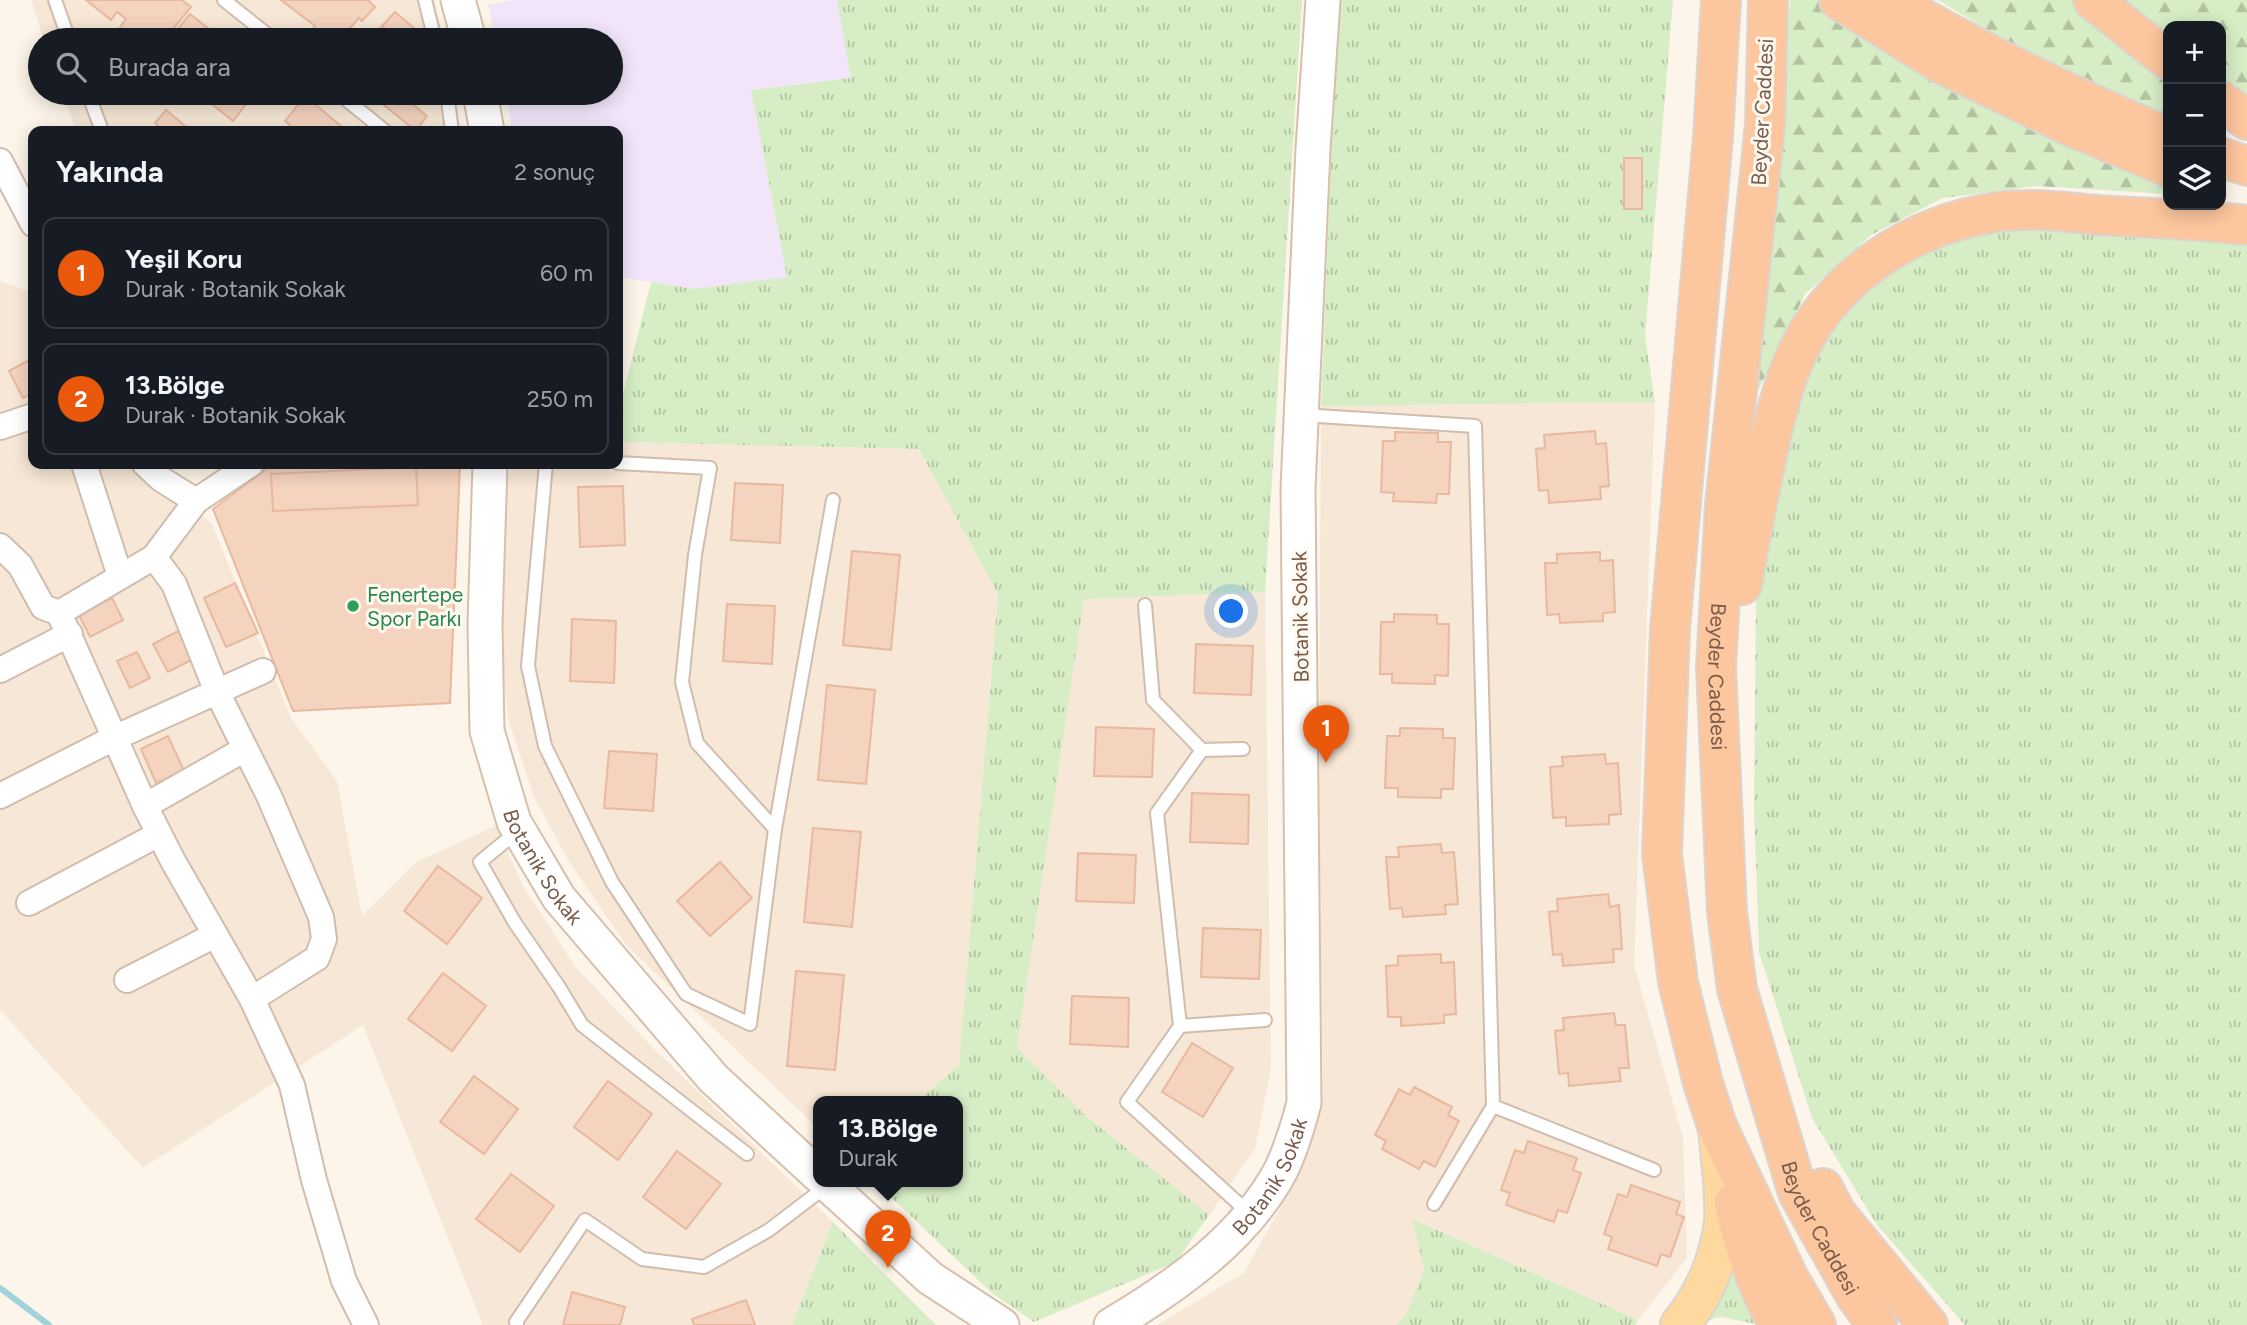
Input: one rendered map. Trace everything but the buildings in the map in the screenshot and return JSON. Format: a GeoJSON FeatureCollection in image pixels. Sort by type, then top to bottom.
{"type":"FeatureCollection","features":[{"type":"Feature","properties":{"kind":"highway"},"geometry":{"type":"LineString","coordinates":[[1721,0],[1713,137],[1670,629],[1662,854],[1678,982],[1703,1083],[1717,1126],[1746,1251],[1764,1300],[1779,1325]]}},
{"type":"Feature","properties":{"kind":"highway","name":"Beyder Caddesi"},"geometry":{"type":"LineString","coordinates":[[1768,0],[1765,125],[1725,505],[1716,667],[1727,912],[1737,989],[1798,1193],[1857,1296],[1877,1325]]}},
{"type":"Feature","properties":{"kind":"highway"},"geometry":{"type":"LineString","coordinates":[[1839,0],[1940,63],[2070,127],[2163,165]]}},
{"type":"Feature","properties":{"kind":"highway"},"geometry":{"type":"LineString","coordinates":[[1891,0],[1969,45],[2042,82],[2163,134]]}},
{"type":"Feature","properties":{"kind":"highway"},"geometry":{"type":"LineString","coordinates":[[2093,0],[2163,56]]}},
{"type":"Feature","properties":{"kind":"highway"},"geometry":{"type":"LineString","coordinates":[[2226,105],[2247,120]]}},
{"type":"Feature","properties":{"kind":"highway"},"geometry":{"type":"LineString","coordinates":[[2226,159],[2247,166]]}},
{"type":"Feature","properties":{"kind":"highway"},"geometry":{"type":"LineString","coordinates":[[2226,186],[2247,192]]}},
{"type":"Feature","properties":{"kind":"highway"},"geometry":{"type":"LineString","coordinates":[[1716,667],[1739,606],[1751,531],[1786,380],[1798,351],[1818,318],[1854,276],[1919,233],[1963,218],[2000,211],[2247,225]]}},
{"type":"Feature","properties":{"kind":"highway"},"geometry":{"type":"LineString","coordinates":[[1772,1103],[1836,1213],[1928,1325]]}},
{"type":"Feature","properties":{"kind":"highway"},"geometry":{"type":"LineString","coordinates":[[1717,1126],[1783,1267],[1816,1325]]}},
{"type":"Feature","properties":{"kind":"main road"},"geometry":{"type":"LineString","coordinates":[[458,0],[466,28]]}},
{"type":"Feature","properties":{"kind":"main road","name":"Botanik Sokak"},"geometry":{"type":"LineString","coordinates":[[1112,1324],[1149,1303],[1184,1276],[1220,1246],[1250,1214],[1280,1171],[1295,1136],[1304,1103],[1298,489],[1312,149],[1323,0]]}},
{"type":"Feature","properties":{"kind":"main road"},"geometry":{"type":"LineString","coordinates":[[482,105],[485,126]]}},
{"type":"Feature","properties":{"kind":"main road","name":"Botanik Sokak"},"geometry":{"type":"LineString","coordinates":[[490,469],[485,624],[487,731],[514,822],[559,898],[713,1078],[813,1171]]}},
{"type":"Feature","properties":{"kind":"main road"},"geometry":{"type":"LineString","coordinates":[[1680,1325],[1703,1291],[1716,1259],[1724,1219],[1717,1126]]}},
{"type":"Feature","properties":{"kind":"main road","name":"Botanik Sokak"},"geometry":{"type":"LineString","coordinates":[[830,1187],[930,1279]]}},
{"type":"Feature","properties":{"kind":"main road"},"geometry":{"type":"LineString","coordinates":[[930,1279],[962,1325]]}},
{"type":"Feature","properties":{"kind":"main road"},"geometry":{"type":"LineString","coordinates":[[930,1279],[1002,1325]]}},
{"type":"Feature","properties":{"kind":"street"},"geometry":{"type":"LineString","coordinates":[[0,161],[28,214]]}},
{"type":"Feature","properties":{"kind":"street"},"geometry":{"type":"LineString","coordinates":[[0,427],[28,418]]}},
{"type":"Feature","properties":{"kind":"street"},"geometry":{"type":"LineString","coordinates":[[86,469],[120,576]]}},
{"type":"Feature","properties":{"kind":"street"},"geometry":{"type":"LineString","coordinates":[[150,469],[195,501]]}},
{"type":"Feature","properties":{"kind":"street"},"geometry":{"type":"LineString","coordinates":[[0,670],[65,624],[120,576],[154,557],[195,501],[243,469]]}},
{"type":"Feature","properties":{"kind":"street"},"geometry":{"type":"LineString","coordinates":[[0,546],[20,565],[43,607],[65,624],[145,806],[252,999],[292,1085],[314,1180],[344,1281],[366,1325]]}},
{"type":"Feature","properties":{"kind":"street"},"geometry":{"type":"LineString","coordinates":[[154,557],[174,584],[217,692],[268,796],[321,917],[324,939],[317,958],[252,999]]}},
{"type":"Feature","properties":{"kind":"street"},"geometry":{"type":"LineString","coordinates":[[0,796],[114,738],[263,671]]}},
{"type":"Feature","properties":{"kind":"street"},"geometry":{"type":"LineString","coordinates":[[145,806],[245,749]]}},
{"type":"Feature","properties":{"kind":"street"},"geometry":{"type":"LineString","coordinates":[[29,903],[159,834]]}},
{"type":"Feature","properties":{"kind":"street"},"geometry":{"type":"LineString","coordinates":[[127,980],[215,935]]}},
{"type":"Feature","properties":{"kind":"lane"},"geometry":{"type":"LineString","coordinates":[[55,0],[65,28]]}},
{"type":"Feature","properties":{"kind":"lane"},"geometry":{"type":"LineString","coordinates":[[224,0],[259,28]]}},
{"type":"Feature","properties":{"kind":"lane"},"geometry":{"type":"LineString","coordinates":[[425,0],[432,28]]}},
{"type":"Feature","properties":{"kind":"lane"},"geometry":{"type":"LineString","coordinates":[[92,105],[100,126]]}},
{"type":"Feature","properties":{"kind":"lane"},"geometry":{"type":"LineString","coordinates":[[353,105],[379,126]]}},
{"type":"Feature","properties":{"kind":"lane"},"geometry":{"type":"LineString","coordinates":[[449,105],[451,126]]}},
{"type":"Feature","properties":{"kind":"lane"},"geometry":{"type":"LineString","coordinates":[[1302,415],[1475,426],[1493,1106],[1434,1204]]}},
{"type":"Feature","properties":{"kind":"lane"},"geometry":{"type":"LineString","coordinates":[[623,463],[710,468],[695,555],[682,682],[697,743],[775,829]]}},
{"type":"Feature","properties":{"kind":"lane"},"geometry":{"type":"LineString","coordinates":[[546,469],[528,666],[545,746],[612,882],[686,994],[750,1024],[775,829],[833,500]]}},
{"type":"Feature","properties":{"kind":"lane"},"geometry":{"type":"LineString","coordinates":[[1145,605],[1153,700],[1202,750],[1243,749]]}},
{"type":"Feature","properties":{"kind":"lane"},"geometry":{"type":"LineString","coordinates":[[1202,750],[1157,813],[1180,1026],[1127,1102],[1250,1214]]}},
{"type":"Feature","properties":{"kind":"lane"},"geometry":{"type":"LineString","coordinates":[[519,830],[480,863],[514,923],[582,1025],[747,1154]]}},
{"type":"Feature","properties":{"kind":"lane"},"geometry":{"type":"LineString","coordinates":[[1180,1026],[1265,1020]]}},
{"type":"Feature","properties":{"kind":"lane"},"geometry":{"type":"LineString","coordinates":[[1493,1106],[1654,1170]]}},
{"type":"Feature","properties":{"kind":"lane"},"geometry":{"type":"LineString","coordinates":[[517,1325],[516,1322],[585,1220],[642,1259],[704,1267],[769,1230],[817,1187]]}},
{"type":"Feature","properties":{"kind":"shaded area"},"geometry":{"type":"Polygon","coordinates":[[[31,0],[435,0],[441,28],[40,28],[31,0]]]}},
{"type":"Feature","properties":{"kind":"shaded area"},"geometry":{"type":"Polygon","coordinates":[[[513,0],[837,0],[851,78],[751,90],[787,277],[694,289],[623,278],[623,126],[511,126],[509,105],[623,105],[623,28],[493,28],[488,5],[513,0]]]}},
{"type":"Feature","properties":{"kind":"shaded area"},"geometry":{"type":"Polygon","coordinates":[[[67,105],[455,105],[458,126],[74,126],[67,105]]]}},
{"type":"Feature","properties":{"kind":"shaded area"},"geometry":{"type":"Polygon","coordinates":[[[0,281],[28,291],[28,469],[141,469],[212,524],[291,718],[337,781],[362,916],[416,862],[496,826],[523,886],[576,968],[655,1050],[833,1222],[792,1325],[483,1325],[363,1025],[143,1168],[0,1010],[0,281]]]}},
{"type":"Feature","properties":{"kind":"shaded area"},"geometry":{"type":"Polygon","coordinates":[[[1655,402],[1634,965],[1683,1138],[1687,1258],[1638,1320],[1414,1219],[1424,1270],[1406,1315],[1396,1325],[1157,1325],[1244,1273],[1291,1189],[1323,1094],[1319,788],[1321,406],[1655,402]]]}},
{"type":"Feature","properties":{"kind":"shaded area"},"geometry":{"type":"Polygon","coordinates":[[[623,442],[919,449],[998,594],[959,1065],[924,1096],[813,1096],[813,1123],[627,946],[570,863],[534,797],[508,719],[501,650],[500,501],[510,469],[623,469],[623,442]]]}},
{"type":"Feature","properties":{"kind":"shaded area"},"geometry":{"type":"Polygon","coordinates":[[[1265,592],[1271,1068],[1255,1149],[1209,1215],[1085,1115],[1017,1048],[1084,599],[1265,592]]]}},
{"type":"Feature","properties":{"kind":"green space"},"geometry":{"type":"Polygon","coordinates":[[[837,0],[1302,0],[1265,592],[1084,599],[1017,1048],[1085,1115],[1209,1215],[1176,1262],[1034,1322],[993,1294],[880,1187],[963,1187],[963,1096],[924,1096],[959,1065],[998,594],[919,449],[623,442],[623,394],[651,282],[694,289],[787,277],[751,90],[851,78],[837,0]]]}},
{"type":"Feature","properties":{"kind":"green space"},"geometry":{"type":"Polygon","coordinates":[[[1337,0],[1673,0],[1645,336],[1655,402],[1321,406],[1337,0]]]}},
{"type":"Feature","properties":{"kind":"green space"},"geometry":{"type":"Polygon","coordinates":[[[1790,0],[1821,0],[2163,168],[2163,194],[2036,186],[1943,198],[1871,235],[1805,294],[1756,395],[1790,0]]]}},
{"type":"Feature","properties":{"kind":"green space"},"geometry":{"type":"Polygon","coordinates":[[[1938,0],[2076,0],[2163,67],[2163,113],[2154,110],[2004,40],[1938,0]]]}},
{"type":"Feature","properties":{"kind":"green space"},"geometry":{"type":"Polygon","coordinates":[[[2123,0],[2247,0],[2247,98],[2226,81],[2226,21],[2163,21],[2163,32],[2123,0]]]}},
{"type":"Feature","properties":{"kind":"green space"},"geometry":{"type":"Polygon","coordinates":[[[2029,223],[2247,238],[2247,1325],[1965,1325],[1877,1225],[1812,1118],[1759,952],[1754,805],[1756,602],[1791,418],[1824,336],[1871,279],[1941,237],[2029,223]]]}},
{"type":"Feature","properties":{"kind":"green space"},"geometry":{"type":"Polygon","coordinates":[[[1413,1219],[1638,1320],[1635,1325],[1396,1325],[1406,1315],[1424,1270],[1413,1219]]]}},
{"type":"Feature","properties":{"kind":"green space"},"geometry":{"type":"Polygon","coordinates":[[[833,1222],[936,1325],[792,1325],[833,1222]]]}},
{"type":"Feature","properties":{"kind":"green space"},"geometry":{"type":"Polygon","coordinates":[[[1733,1252],[1761,1325],[1721,1317],[1689,1325],[1733,1252]]]}},
{"type":"Feature","properties":{"kind":"waterway"},"geometry":{"type":"LineString","coordinates":[[0,1288],[49,1325]]}},
{"type":"Feature","properties":{"kind":"place","name":"Fenertepe Spor Parkı"},"geometry":{"type":"Point","coordinates":[353,606]}},
{"type":"Feature","properties":{"kind":"place","name":"Yeşil Koru"},"geometry":{"type":"Point","coordinates":[1326,763]}},
{"type":"Feature","properties":{"kind":"place","name":"13.Bölge"},"geometry":{"type":"Point","coordinates":[888,1268]}}]}
